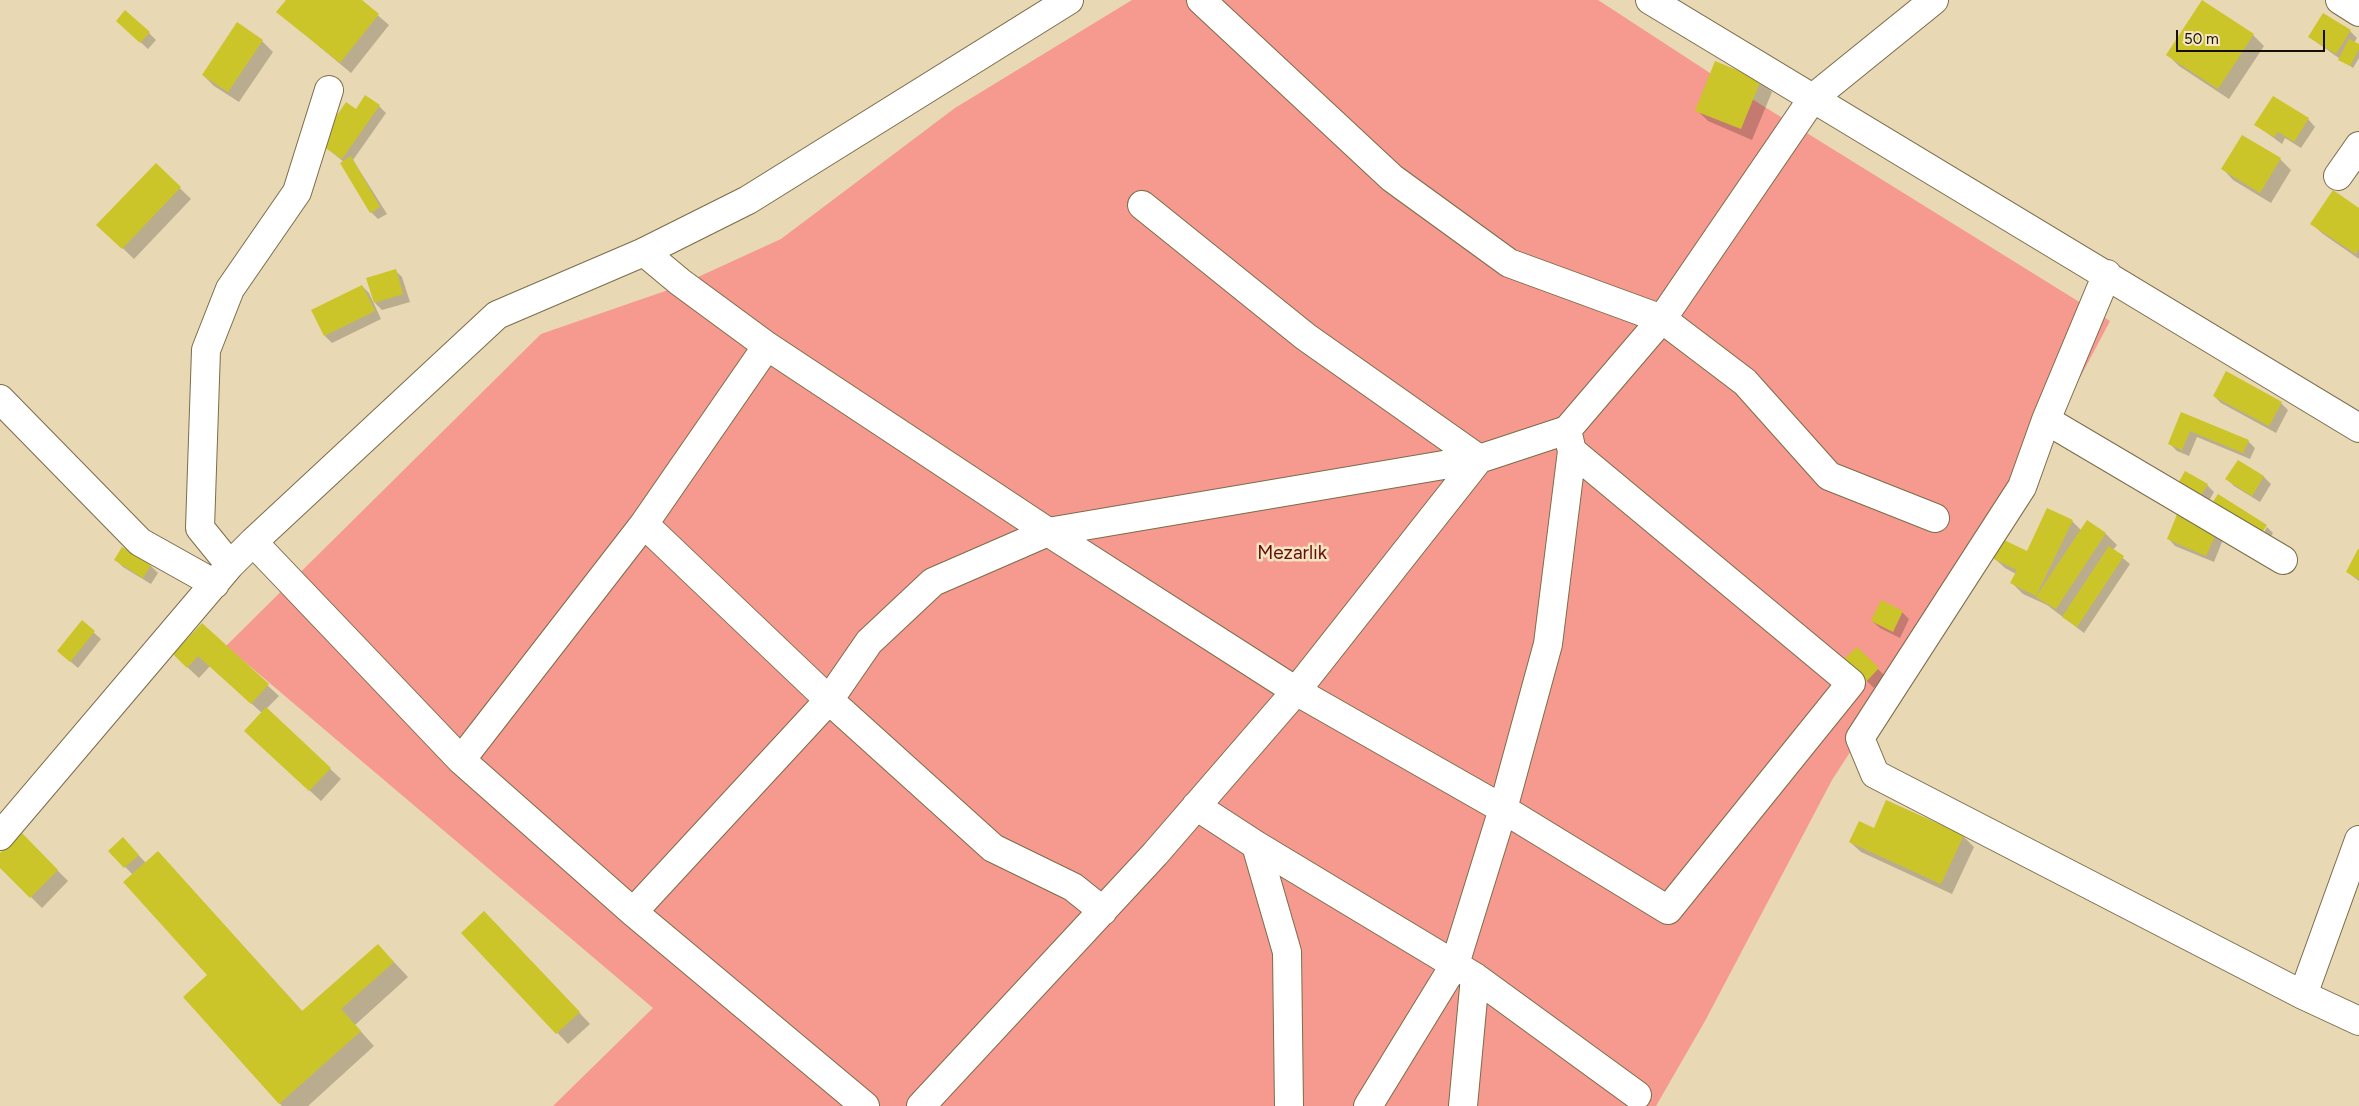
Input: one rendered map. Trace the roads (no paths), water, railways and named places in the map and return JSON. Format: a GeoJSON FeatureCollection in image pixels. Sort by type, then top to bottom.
{"type":"FeatureCollection","features":[{"type":"Feature","properties":{"kind":"street"},"geometry":{"type":"LineString","coordinates":[[0,836],[252,542],[497,315],[644,252],[748,200],[1069,0]]}},
{"type":"Feature","properties":{"kind":"street"},"geometry":{"type":"LineString","coordinates":[[1201,0],[1392,178],[1509,264],[1662,319],[1745,382],[1829,476],[1935,518]]}},
{"type":"Feature","properties":{"kind":"street"},"geometry":{"type":"LineString","coordinates":[[1650,0],[2108,274],[2359,428]]}},
{"type":"Feature","properties":{"kind":"street"},"geometry":{"type":"LineString","coordinates":[[1463,1106],[1465,971],[1503,809],[1548,644],[1570,441],[1662,319],[1813,98],[1934,0]]}},
{"type":"Feature","properties":{"kind":"street"},"geometry":{"type":"LineString","coordinates":[[2340,0],[2359,12]]}},
{"type":"Feature","properties":{"kind":"street"},"geometry":{"type":"LineString","coordinates":[[223,574],[200,528],[206,350],[230,288],[297,192],[330,90]]}},
{"type":"Feature","properties":{"kind":"street"},"geometry":{"type":"LineString","coordinates":[[2338,176],[2359,146]]}},
{"type":"Feature","properties":{"kind":"street"},"geometry":{"type":"LineString","coordinates":[[1142,205],[1306,337],[1479,459]]}},
{"type":"Feature","properties":{"kind":"street"},"geometry":{"type":"LineString","coordinates":[[644,252],[680,282],[767,346],[1048,532],[1296,691],[1503,809],[1668,910],[1850,684],[1570,441]]}},
{"type":"Feature","properties":{"kind":"street"},"geometry":{"type":"LineString","coordinates":[[2108,274],[2046,420],[2022,487],[1860,738],[1875,774],[2303,995],[2359,1022]]}},
{"type":"Feature","properties":{"kind":"street"},"geometry":{"type":"LineString","coordinates":[[460,760],[644,524],[767,346]]}},
{"type":"Feature","properties":{"kind":"street"},"geometry":{"type":"LineString","coordinates":[[0,399],[140,542],[223,574]]}},
{"type":"Feature","properties":{"kind":"street"},"geometry":{"type":"LineString","coordinates":[[2046,420],[2283,560]]}},
{"type":"Feature","properties":{"kind":"street"},"geometry":{"type":"LineString","coordinates":[[633,912],[829,700],[869,642],[933,582],[1048,532],[1479,459],[1570,441]]}},
{"type":"Feature","properties":{"kind":"street"},"geometry":{"type":"LineString","coordinates":[[921,1106],[1103,912],[1296,691],[1479,459]]}},
{"type":"Feature","properties":{"kind":"street"},"geometry":{"type":"LineString","coordinates":[[644,524],[829,700],[993,848],[1073,887],[1103,912]]}},
{"type":"Feature","properties":{"kind":"street"},"geometry":{"type":"LineString","coordinates":[[252,542],[460,760],[633,912],[865,1106]]}},
{"type":"Feature","properties":{"kind":"street"},"geometry":{"type":"LineString","coordinates":[[1196,806],[1256,845],[1465,971],[1637,1095]]}},
{"type":"Feature","properties":{"kind":"street"},"geometry":{"type":"LineString","coordinates":[[2303,995],[2359,840]]}},
{"type":"Feature","properties":{"kind":"street"},"geometry":{"type":"LineString","coordinates":[[1256,845],[1287,952],[1289,1106]]}},
{"type":"Feature","properties":{"kind":"street"},"geometry":{"type":"LineString","coordinates":[[1368,1106],[1465,971]]}},
{"type":"Feature","properties":{"kind":"park label","name":"Mezarlık"},"geometry":{"type":"Point","coordinates":[1292,553]}}]}
